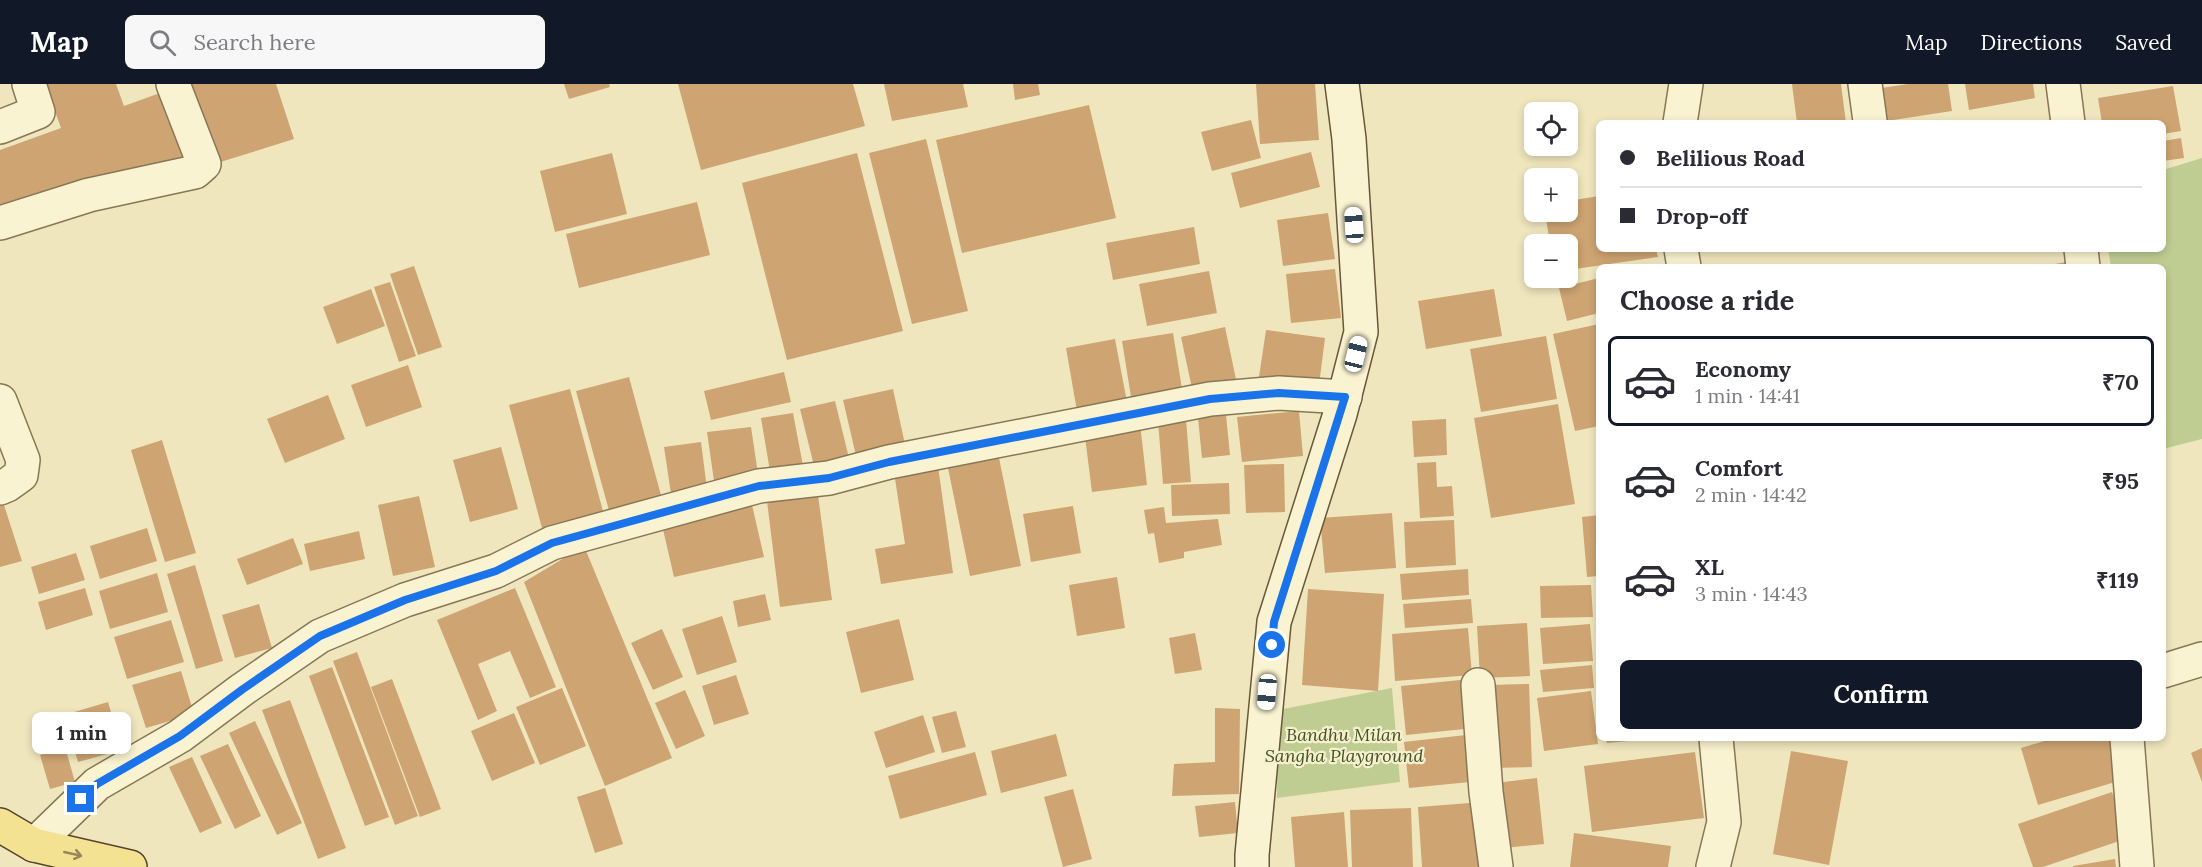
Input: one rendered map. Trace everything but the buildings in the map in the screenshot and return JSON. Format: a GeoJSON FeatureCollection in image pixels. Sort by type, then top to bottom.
{"type":"FeatureCollection","features":[{"type":"Feature","properties":{"kind":"main road"},"geometry":{"type":"LineString","coordinates":[[0,825],[34,845],[130,867]]}},
{"type":"Feature","properties":{"kind":"street"},"geometry":{"type":"LineString","coordinates":[[0,127],[38,112],[29,84]]}},
{"type":"Feature","properties":{"kind":"street"},"geometry":{"type":"LineString","coordinates":[[0,223],[89,195],[200,168],[204,164],[173,84]]}},
{"type":"Feature","properties":{"kind":"street"},"geometry":{"type":"LineString","coordinates":[[1252,867],[1251,855],[1274,622],[1345,397],[1361,332],[1349,139],[1342,84]]}},
{"type":"Feature","properties":{"kind":"street"},"geometry":{"type":"LineString","coordinates":[[1680,120],[1686,84]]}},
{"type":"Feature","properties":{"kind":"street"},"geometry":{"type":"LineString","coordinates":[[1865,84],[1870,120]]}},
{"type":"Feature","properties":{"kind":"street"},"geometry":{"type":"LineString","coordinates":[[2063,84],[2068,120]]}},
{"type":"Feature","properties":{"kind":"street"},"geometry":{"type":"LineString","coordinates":[[34,845],[97,784],[180,736],[320,636],[405,600],[496,571],[552,543],[759,486],[829,478],[889,462],[1210,399],[1279,393],[1345,397]]}},
{"type":"Feature","properties":{"kind":"street"},"geometry":{"type":"LineString","coordinates":[[0,401],[23,460],[21,475],[8,486],[0,488]]}},
{"type":"Feature","properties":{"kind":"street"},"geometry":{"type":"LineString","coordinates":[[2166,670],[2202,659]]}},
{"type":"Feature","properties":{"kind":"street"},"geometry":{"type":"LineString","coordinates":[[1478,686],[1486,792],[1496,867]]}},
{"type":"Feature","properties":{"kind":"street"},"geometry":{"type":"LineString","coordinates":[[1713,867],[1724,822],[1716,741]]}},
{"type":"Feature","properties":{"kind":"street"},"geometry":{"type":"LineString","coordinates":[[2127,741],[2137,867]]}},
{"type":"Feature","properties":{"kind":"green space"},"geometry":{"type":"Polygon","coordinates":[[[2202,158],[2202,439],[2166,448],[2166,264],[2110,264],[2108,252],[2166,252],[2166,169],[2202,158]]]}},
{"type":"Feature","properties":{"kind":"green space","name":"Bandhu Milan Sangha Playground"},"geometry":{"type":"Polygon","coordinates":[[[1392,688],[1400,782],[1277,798],[1278,710],[1392,688]]]}},
{"type":"Feature","properties":{"kind":"route"},"geometry":{"type":"LineString","coordinates":[[81,799],[97,784],[180,736],[320,636],[405,600],[496,571],[552,543],[759,486],[829,478],[889,462],[1210,399],[1279,393],[1345,397],[1274,622],[1272,645]]}}]}
